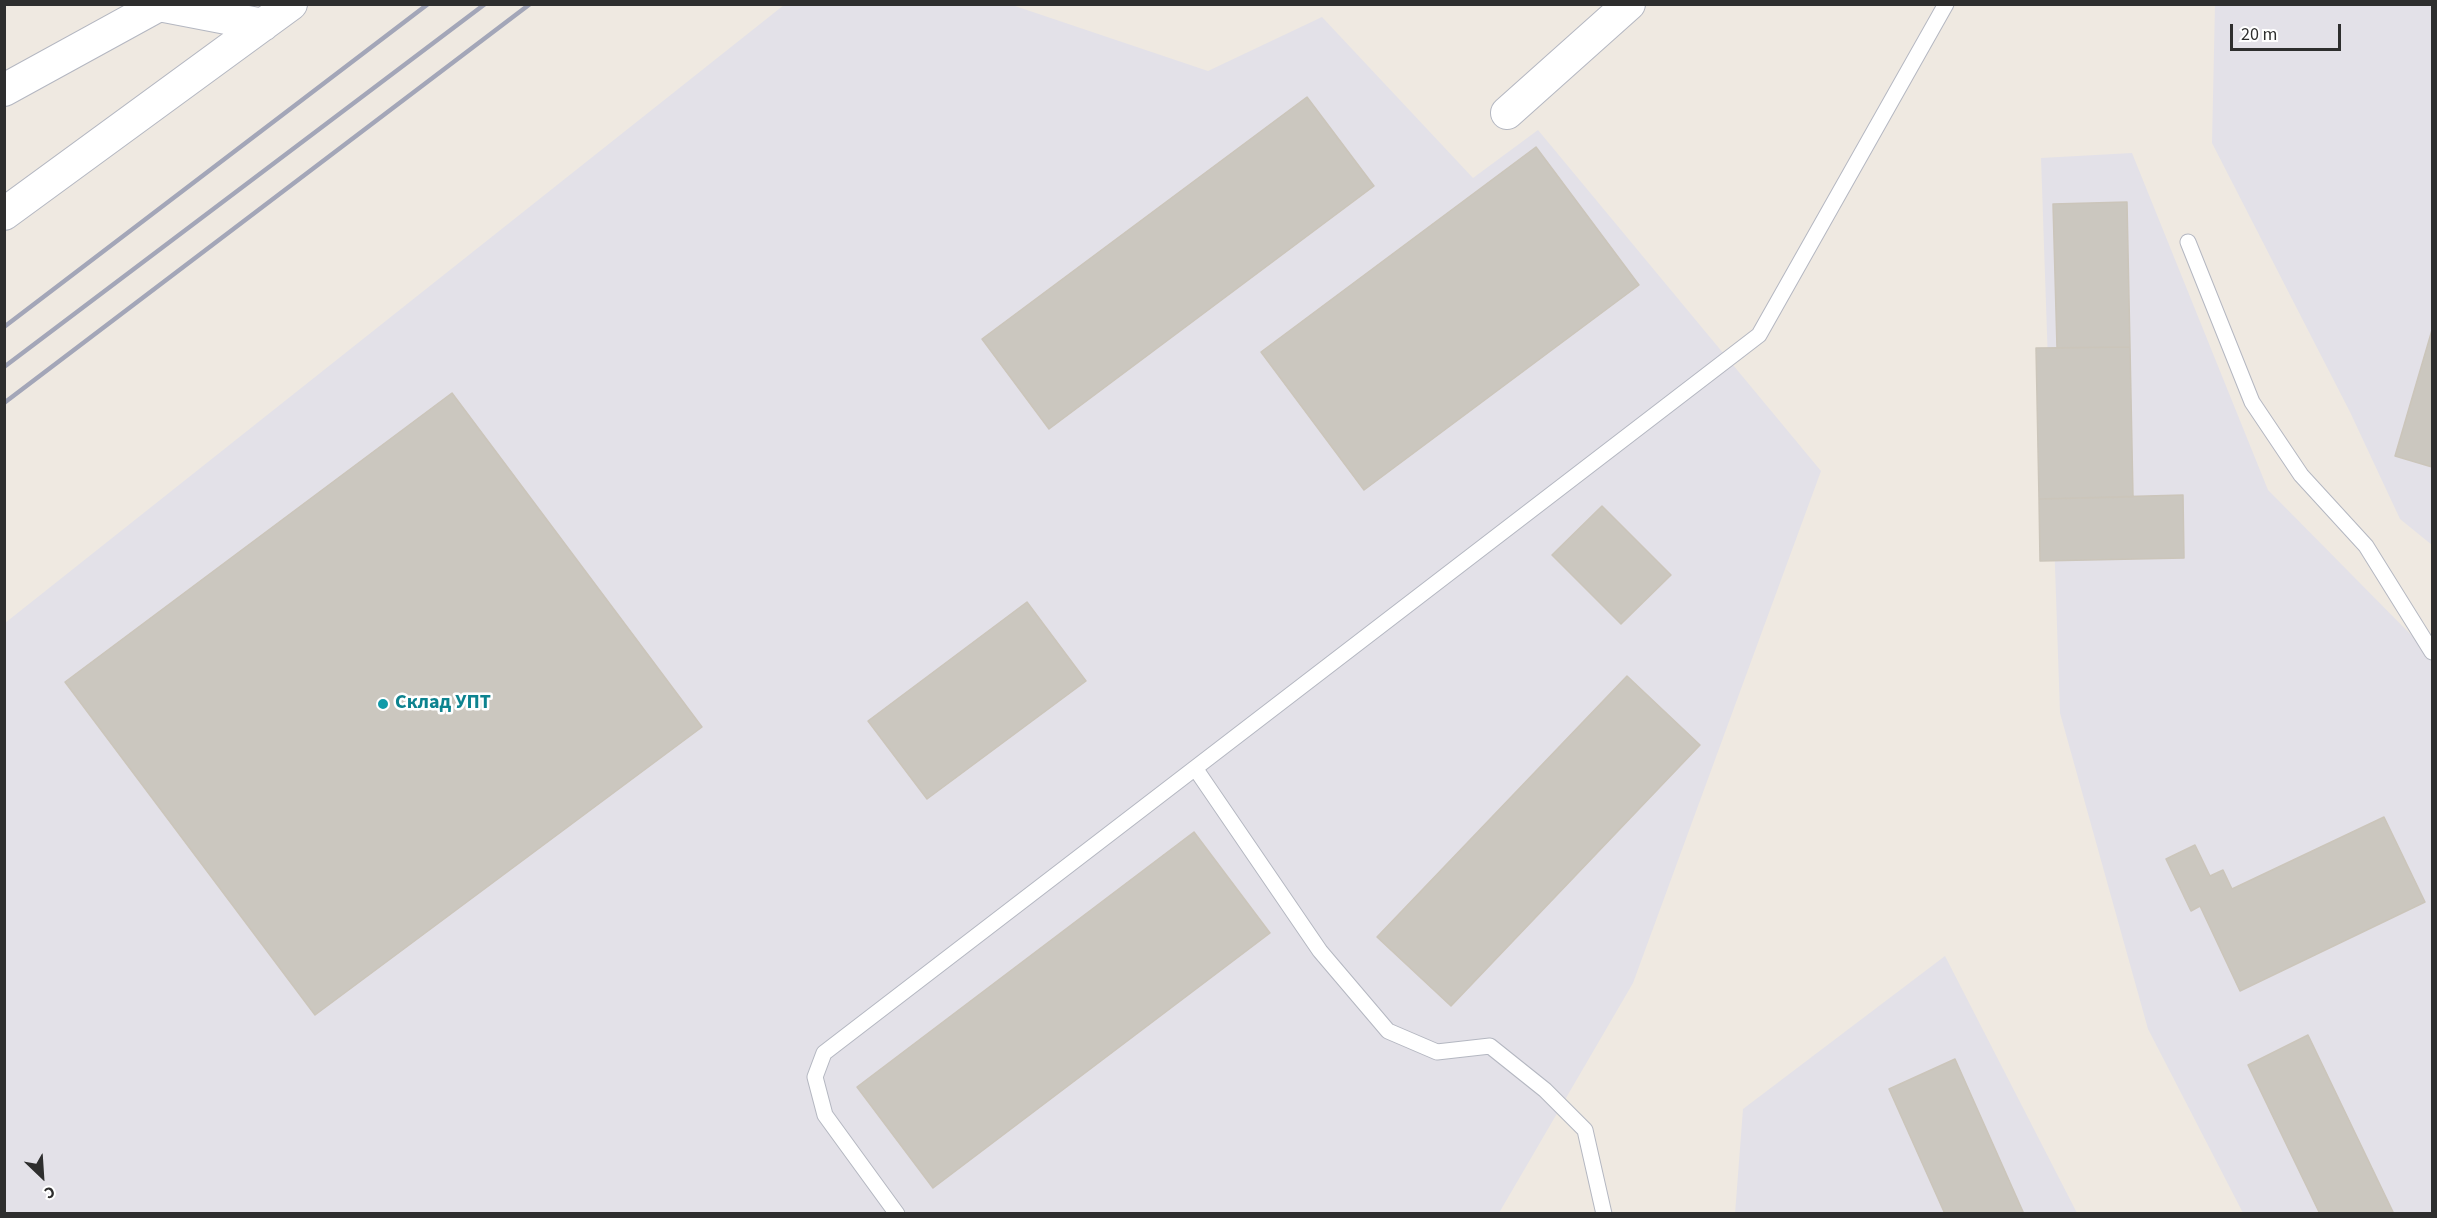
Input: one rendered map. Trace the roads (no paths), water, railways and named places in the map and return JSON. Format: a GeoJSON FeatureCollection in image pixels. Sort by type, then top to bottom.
{"type":"FeatureCollection","features":[{"type":"Feature","properties":{"kind":"street"},"geometry":{"type":"LineString","coordinates":[[4,214],[291,4]]}},
{"type":"Feature","properties":{"kind":"street"},"geometry":{"type":"LineString","coordinates":[[1507,113],[1629,4]]}},
{"type":"Feature","properties":{"kind":"street"},"geometry":{"type":"LineString","coordinates":[[4,90],[159,5],[263,25]]}},
{"type":"Feature","properties":{"kind":"lane"},"geometry":{"type":"LineString","coordinates":[[897,1214],[825,1114],[815,1077],[824,1053],[1759,335],[1946,4]]}},
{"type":"Feature","properties":{"kind":"lane"},"geometry":{"type":"LineString","coordinates":[[2188,242],[2252,402],[2301,475],[2366,546],[2433,652]]}},
{"type":"Feature","properties":{"kind":"lane"},"geometry":{"type":"LineString","coordinates":[[1195,768],[1320,951],[1388,1031],[1437,1053],[1490,1046],[1545,1090],[1585,1130],[1604,1214]]}},
{"type":"Feature","properties":{"kind":"railway"},"geometry":{"type":"LineString","coordinates":[[4,327],[428,4]]}},
{"type":"Feature","properties":{"kind":"railway"},"geometry":{"type":"LineString","coordinates":[[4,367],[485,4]]}},
{"type":"Feature","properties":{"kind":"railway"},"geometry":{"type":"LineString","coordinates":[[4,403],[530,4]]}},
{"type":"Feature","properties":{"kind":"place","name":"Склад УПТ"},"geometry":{"type":"Point","coordinates":[383,704]}}]}
